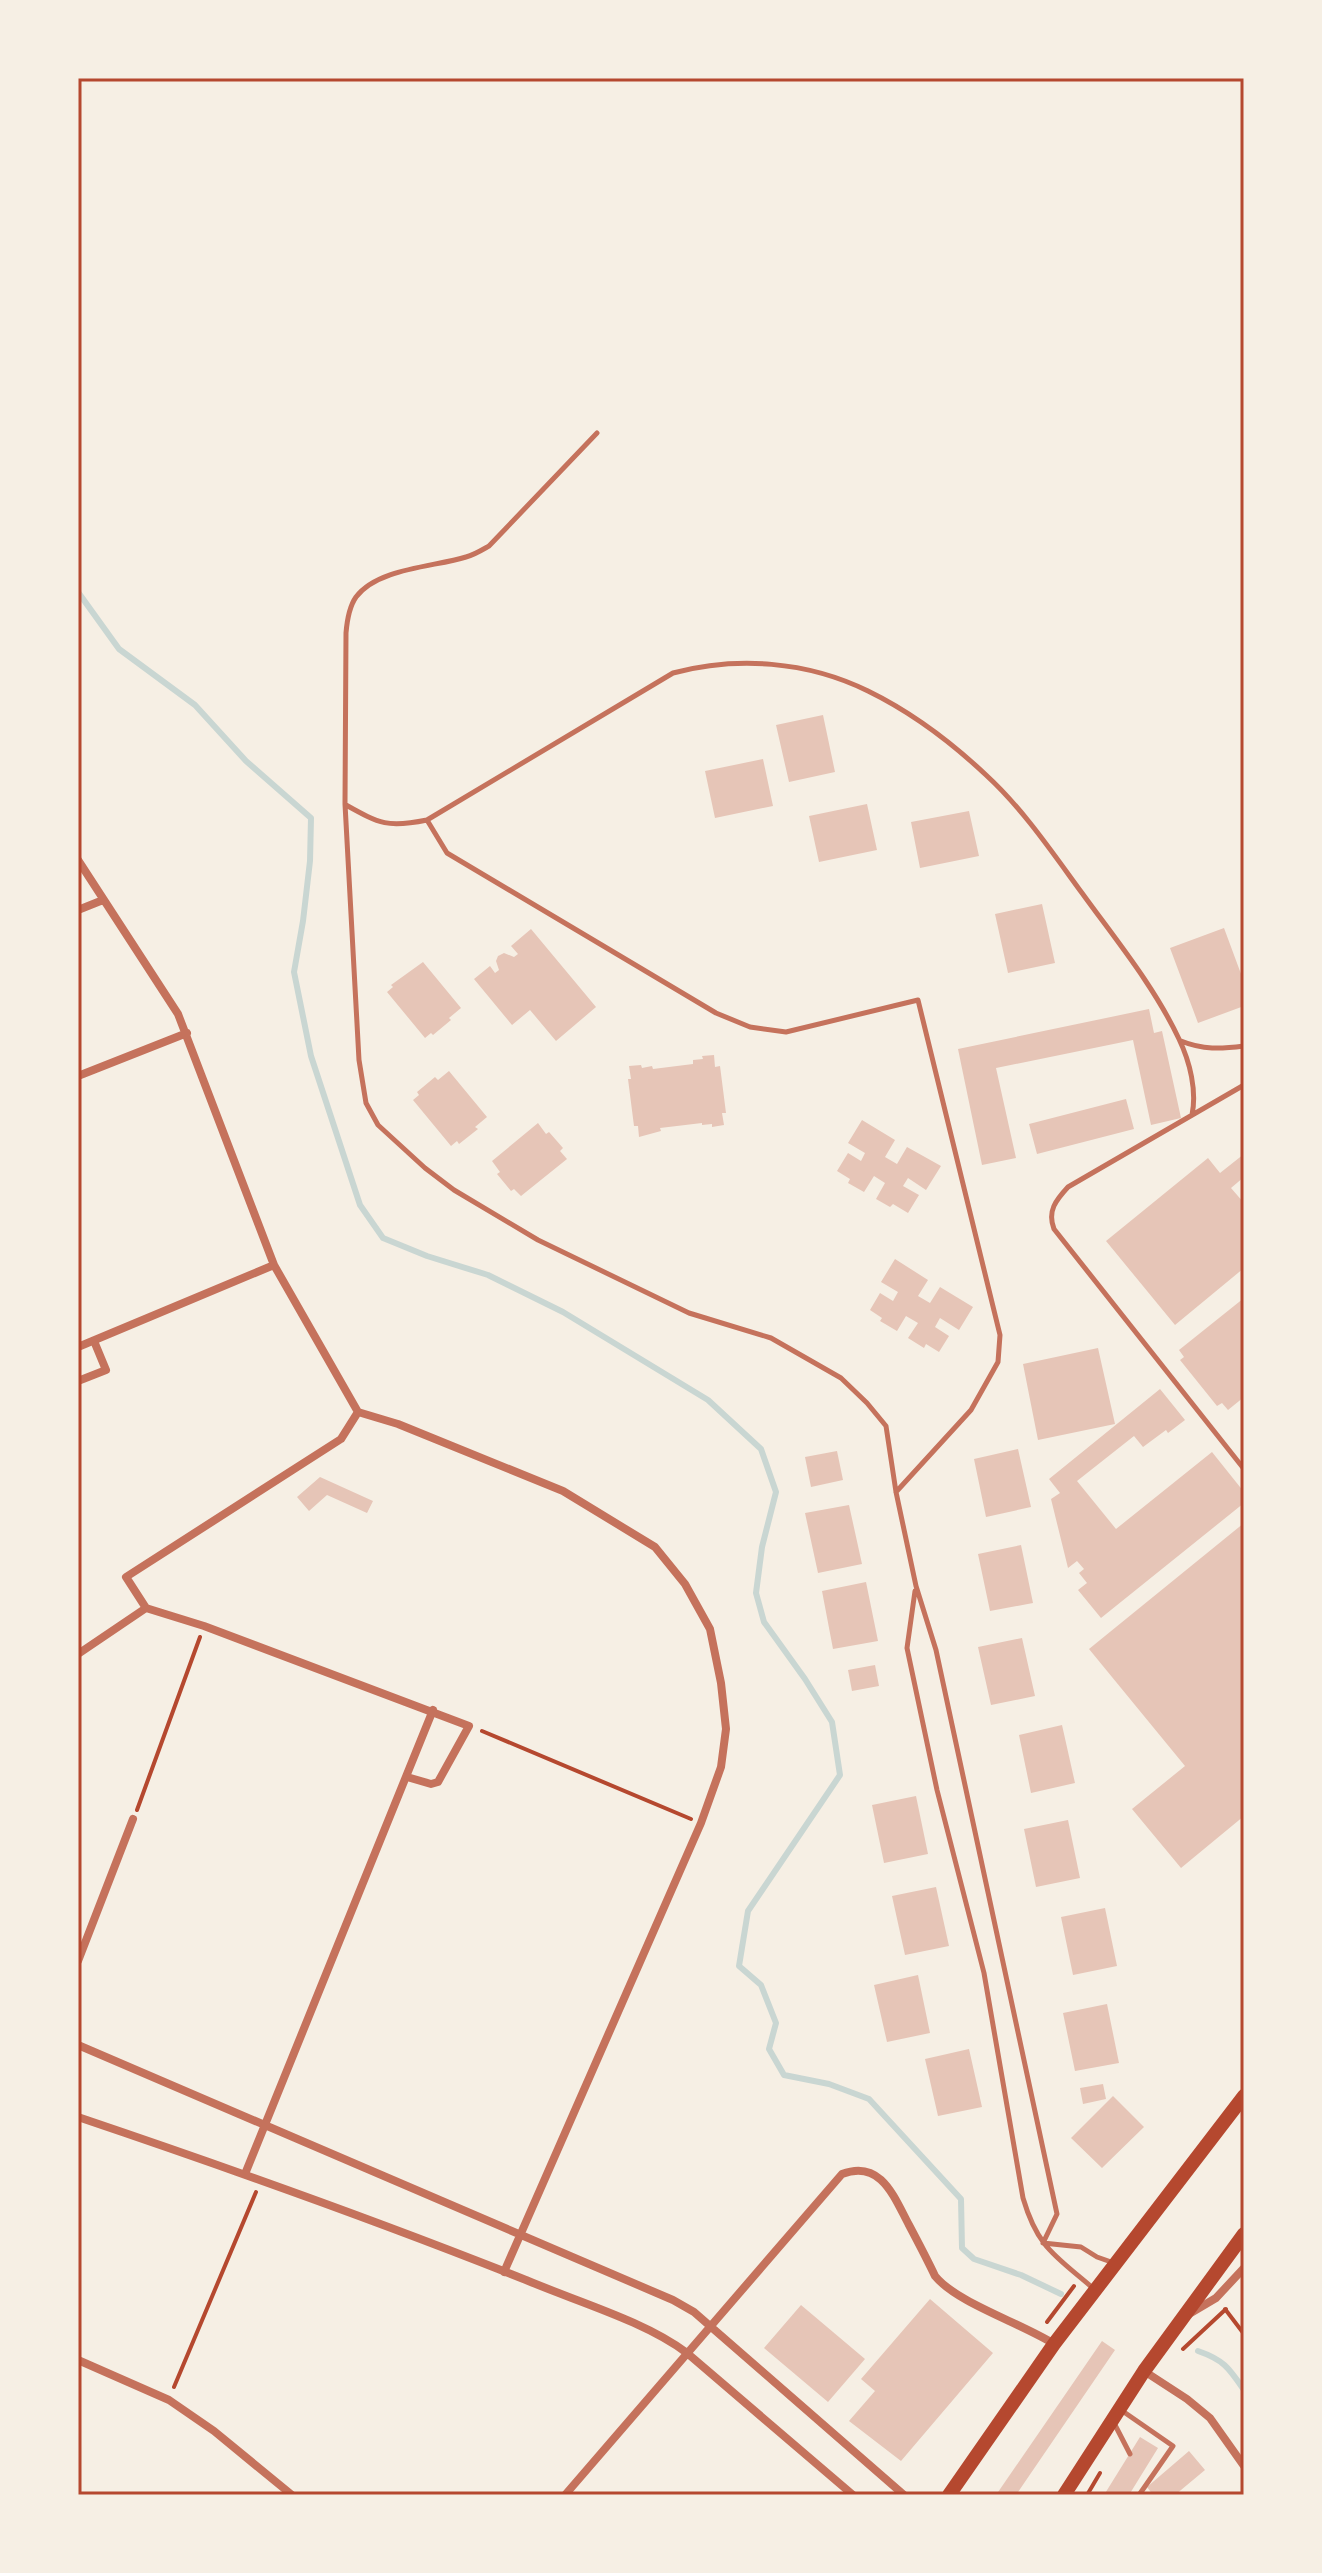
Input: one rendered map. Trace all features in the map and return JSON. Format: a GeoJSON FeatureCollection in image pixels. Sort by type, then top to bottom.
{"type":"FeatureCollection","features":[{"type":"Feature","properties":{"kind":"main road"},"geometry":{"type":"LineString","coordinates":[[949,2495],[1054,2344],[1244,2096]]}},
{"type":"Feature","properties":{"kind":"main road"},"geometry":{"type":"LineString","coordinates":[[1064,2495],[1144,2371],[1244,2234]]}},
{"type":"Feature","properties":{"kind":"street"},"geometry":{"type":"LineString","coordinates":[[78,860],[178,1014],[274,1265],[358,1412],[398,1424],[563,1491],[655,1547],[685,1584],[710,1629],[726,1729],[721,1767],[701,1823],[504,2272]]}},
{"type":"Feature","properties":{"kind":"street"},"geometry":{"type":"LineString","coordinates":[[78,910],[103,900]]}},
{"type":"Feature","properties":{"kind":"street"},"geometry":{"type":"LineString","coordinates":[[78,1076],[187,1033]]}},
{"type":"Feature","properties":{"kind":"street"},"geometry":{"type":"LineString","coordinates":[[78,1347],[274,1265]]}},
{"type":"Feature","properties":{"kind":"street"},"geometry":{"type":"LineString","coordinates":[[78,1381],[106,1370],[94,1341]]}},
{"type":"Feature","properties":{"kind":"street"},"geometry":{"type":"LineString","coordinates":[[358,1412],[341,1439],[126,1577],[146,1608],[204,1626],[469,1726],[438,1782],[431,1784],[407,1777]]}},
{"type":"Feature","properties":{"kind":"street"},"geometry":{"type":"LineString","coordinates":[[78,1654],[146,1608]]}},
{"type":"Feature","properties":{"kind":"street"},"geometry":{"type":"LineString","coordinates":[[245,2174],[433,1710]]}},
{"type":"Feature","properties":{"kind":"street"},"geometry":{"type":"LineString","coordinates":[[78,1961],[133,1819]]}},
{"type":"Feature","properties":{"kind":"street"},"geometry":{"type":"LineString","coordinates":[[78,2045],[673,2300],[694,2312],[904,2495]]}},
{"type":"Feature","properties":{"kind":"street"},"geometry":{"type":"LineString","coordinates":[[78,2117],[261,2179],[658,2334],[687,2353],[853,2495]]}},
{"type":"Feature","properties":{"kind":"street"},"geometry":{"type":"LineString","coordinates":[[567,2494],[842,2174],[852,2170],[864,2170],[889,2187],[943,2286],[1054,2344]]}},
{"type":"Feature","properties":{"kind":"street"},"geometry":{"type":"LineString","coordinates":[[1181,2318],[1216,2298],[1244,2268]]}},
{"type":"Feature","properties":{"kind":"street"},"geometry":{"type":"LineString","coordinates":[[78,2360],[169,2400],[214,2431],[292,2495]]}},
{"type":"Feature","properties":{"kind":"street"},"geometry":{"type":"LineString","coordinates":[[1144,2371],[1210,2418],[1244,2466]]}},
{"type":"Feature","properties":{"kind":"lane"},"geometry":{"type":"LineString","coordinates":[[597,433],[489,546],[468,557],[373,581],[354,598],[346,633],[345,804],[359,1060],[366,1103],[378,1125],[454,1190],[538,1240],[689,1313],[771,1338],[841,1378],[886,1426],[916,1586],[936,1650],[1057,2214],[1043,2243]]}},
{"type":"Feature","properties":{"kind":"lane"},"geometry":{"type":"LineString","coordinates":[[345,804],[373,820],[398,826],[427,820],[673,673],[706,664],[744,663],[823,672],[909,713],[986,775],[1011,801],[1141,973],[1180,1040],[1195,1096],[1192,1115]]}},
{"type":"Feature","properties":{"kind":"lane"},"geometry":{"type":"LineString","coordinates":[[427,820],[447,853],[716,1013],[750,1027],[786,1032],[918,1000],[1000,1335],[998,1362],[971,1410],[896,1492]]}},
{"type":"Feature","properties":{"kind":"lane"},"geometry":{"type":"LineString","coordinates":[[1180,1040],[1196,1047],[1218,1050],[1244,1046]]}},
{"type":"Feature","properties":{"kind":"lane"},"geometry":{"type":"LineString","coordinates":[[1244,1085],[1068,1187],[1051,1211],[1054,1229],[1244,1469]]}},
{"type":"Feature","properties":{"kind":"lane"},"geometry":{"type":"LineString","coordinates":[[916,1586],[907,1648],[937,1790],[984,1973],[1023,2198],[1031,2224],[1043,2243],[1064,2266],[1095,2290]]}},
{"type":"Feature","properties":{"kind":"lane"},"geometry":{"type":"LineString","coordinates":[[1043,2243],[1081,2247],[1115,2263]]}},
{"type":"Feature","properties":{"kind":"lane"},"geometry":{"type":"LineString","coordinates":[[1116,2414],[1130,2454]]}},
{"type":"Feature","properties":{"kind":"lane"},"geometry":{"type":"LineString","coordinates":[[1116,2414],[1173,2446],[1139,2495]]}},
{"type":"Feature","properties":{"kind":"path"},"geometry":{"type":"LineString","coordinates":[[133,1819],[204,1626]]}},
{"type":"Feature","properties":{"kind":"path"},"geometry":{"type":"LineString","coordinates":[[469,1726],[701,1823]]}},
{"type":"Feature","properties":{"kind":"path"},"geometry":{"type":"LineString","coordinates":[[169,2400],[261,2179]]}},
{"type":"Feature","properties":{"kind":"path"},"geometry":{"type":"LineString","coordinates":[[1047,2322],[1074,2286]]}},
{"type":"Feature","properties":{"kind":"path"},"geometry":{"type":"LineString","coordinates":[[1216,2298],[1244,2334]]}},
{"type":"Feature","properties":{"kind":"building"},"geometry":{"type":"Polygon","coordinates":[[[823,715],[835,772],[789,782],[776,725],[823,715]]]}},
{"type":"Feature","properties":{"kind":"building"},"geometry":{"type":"Polygon","coordinates":[[[763,759],[773,806],[715,818],[705,771],[763,759]]]}},
{"type":"Feature","properties":{"kind":"building"},"geometry":{"type":"Polygon","coordinates":[[[867,804],[877,850],[819,862],[809,816],[867,804]]]}},
{"type":"Feature","properties":{"kind":"building"},"geometry":{"type":"Polygon","coordinates":[[[969,811],[979,856],[920,868],[911,822],[969,811]]]}},
{"type":"Feature","properties":{"kind":"building"},"geometry":{"type":"Polygon","coordinates":[[[1042,904],[1055,963],[1008,973],[995,914],[1042,904]]]}},
{"type":"Feature","properties":{"kind":"building"},"geometry":{"type":"Polygon","coordinates":[[[1224,928],[1244,982],[1244,1006],[1198,1023],[1170,948],[1224,928]]]}},
{"type":"Feature","properties":{"kind":"building"},"geometry":{"type":"Polygon","coordinates":[[[531,929],[596,1007],[556,1041],[530,1010],[512,1025],[474,979],[490,966],[495,973],[499,970],[498,956],[504,953],[514,957],[518,954],[511,946],[531,929]]]}},
{"type":"Feature","properties":{"kind":"building"},"geometry":{"type":"Polygon","coordinates":[[[423,962],[461,1008],[433,1035],[431,1033],[425,1038],[387,992],[393,987],[391,985],[423,962]]]}},
{"type":"Feature","properties":{"kind":"building"},"geometry":{"type":"Polygon","coordinates":[[[1149,1009],[1154,1033],[1162,1031],[1181,1118],[1151,1125],[1133,1040],[996,1068],[1016,1158],[982,1165],[958,1049],[1149,1009]]]}},
{"type":"Feature","properties":{"kind":"building"},"geometry":{"type":"Polygon","coordinates":[[[714,1055],[715,1067],[720,1066],[726,1113],[722,1113],[724,1125],[712,1127],[712,1124],[702,1123],[660,1128],[661,1131],[639,1137],[638,1126],[634,1126],[629,1066],[652,1066],[653,1069],[693,1064],[693,1060],[703,1059],[702,1056],[714,1055]]]}},
{"type":"Feature","properties":{"kind":"building"},"geometry":{"type":"Polygon","coordinates":[[[449,1071],[487,1117],[475,1127],[478,1129],[459,1144],[457,1141],[451,1146],[413,1100],[419,1095],[417,1092],[435,1077],[438,1080],[449,1071]]]}},
{"type":"Feature","properties":{"kind":"building"},"geometry":{"type":"Polygon","coordinates":[[[1126,1099],[1134,1129],[1037,1154],[1029,1124],[1126,1099]]]}},
{"type":"Feature","properties":{"kind":"building"},"geometry":{"type":"Polygon","coordinates":[[[862,1120],[895,1140],[885,1157],[897,1164],[907,1147],[941,1166],[926,1190],[908,1178],[903,1186],[919,1195],[908,1213],[876,1199],[885,1183],[874,1176],[864,1192],[848,1183],[850,1179],[837,1171],[848,1153],[861,1161],[865,1153],[848,1143],[862,1120]]]}},
{"type":"Feature","properties":{"kind":"building"},"geometry":{"type":"Polygon","coordinates":[[[538,1123],[563,1148],[560,1151],[567,1159],[521,1196],[514,1189],[511,1191],[497,1174],[500,1172],[492,1161],[538,1123]]]}},
{"type":"Feature","properties":{"kind":"building"},"geometry":{"type":"Polygon","coordinates":[[[1244,1154],[1244,1177],[1231,1188],[1244,1203],[1244,1268],[1175,1325],[1106,1241],[1208,1158],[1220,1173],[1244,1154]]]}},
{"type":"Feature","properties":{"kind":"building"},"geometry":{"type":"Polygon","coordinates":[[[895,1259],[928,1280],[918,1296],[930,1303],[940,1287],[973,1307],[959,1330],[940,1318],[935,1327],[949,1336],[939,1352],[926,1344],[924,1348],[908,1338],[918,1323],[906,1316],[897,1331],[880,1321],[882,1318],[870,1310],[880,1293],[893,1301],[898,1292],[881,1282],[895,1259]]]}},
{"type":"Feature","properties":{"kind":"building"},"geometry":{"type":"Polygon","coordinates":[[[1244,1298],[1244,1397],[1228,1410],[1222,1403],[1217,1406],[1180,1360],[1184,1357],[1179,1350],[1244,1298]]]}},
{"type":"Feature","properties":{"kind":"building"},"geometry":{"type":"Polygon","coordinates":[[[1098,1348],[1115,1424],[1038,1440],[1023,1364],[1098,1348]]]}},
{"type":"Feature","properties":{"kind":"building"},"geometry":{"type":"Polygon","coordinates":[[[1160,1389],[1185,1420],[1143,1447],[1134,1436],[1077,1481],[1116,1529],[1212,1452],[1244,1492],[1244,1503],[1101,1618],[1078,1590],[1087,1583],[1079,1573],[1084,1569],[1077,1561],[1068,1568],[1051,1499],[1060,1493],[1049,1479],[1160,1389]]]}},
{"type":"Feature","properties":{"kind":"building"},"geometry":{"type":"Polygon","coordinates":[[[1018,1449],[1031,1507],[986,1517],[974,1459],[1018,1449]]]}},
{"type":"Feature","properties":{"kind":"building"},"geometry":{"type":"Polygon","coordinates":[[[837,1451],[843,1480],[811,1487],[805,1457],[837,1451]]]}},
{"type":"Feature","properties":{"kind":"building"},"geometry":{"type":"Polygon","coordinates":[[[320,1477],[373,1501],[367,1513],[327,1495],[309,1511],[297,1497],[320,1477]]]}},
{"type":"Feature","properties":{"kind":"building"},"geometry":{"type":"Polygon","coordinates":[[[849,1505],[862,1564],[818,1573],[805,1513],[849,1505]]]}},
{"type":"Feature","properties":{"kind":"building"},"geometry":{"type":"Polygon","coordinates":[[[1244,1523],[1244,1816],[1181,1868],[1132,1809],[1185,1766],[1089,1649],[1244,1523]]]}},
{"type":"Feature","properties":{"kind":"building"},"geometry":{"type":"Polygon","coordinates":[[[1021,1545],[1033,1603],[990,1611],[978,1554],[1021,1545]]]}},
{"type":"Feature","properties":{"kind":"building"},"geometry":{"type":"Polygon","coordinates":[[[866,1582],[878,1641],[833,1649],[822,1591],[866,1582]]]}},
{"type":"Feature","properties":{"kind":"building"},"geometry":{"type":"Polygon","coordinates":[[[1022,1638],[1035,1696],[991,1705],[978,1647],[1022,1638]]]}},
{"type":"Feature","properties":{"kind":"building"},"geometry":{"type":"Polygon","coordinates":[[[875,1665],[879,1686],[852,1691],[848,1670],[875,1665]]]}},
{"type":"Feature","properties":{"kind":"building"},"geometry":{"type":"Polygon","coordinates":[[[1062,1725],[1075,1783],[1031,1793],[1019,1735],[1062,1725]]]}},
{"type":"Feature","properties":{"kind":"building"},"geometry":{"type":"Polygon","coordinates":[[[916,1796],[928,1854],[884,1863],[872,1805],[916,1796]]]}},
{"type":"Feature","properties":{"kind":"building"},"geometry":{"type":"Polygon","coordinates":[[[1068,1820],[1080,1878],[1036,1887],[1024,1829],[1068,1820]]]}},
{"type":"Feature","properties":{"kind":"building"},"geometry":{"type":"Polygon","coordinates":[[[936,1887],[949,1946],[905,1955],[892,1896],[936,1887]]]}},
{"type":"Feature","properties":{"kind":"building"},"geometry":{"type":"Polygon","coordinates":[[[1105,1908],[1117,1966],[1073,1975],[1061,1917],[1105,1908]]]}},
{"type":"Feature","properties":{"kind":"building"},"geometry":{"type":"Polygon","coordinates":[[[918,1975],[930,2033],[887,2042],[874,1985],[918,1975]]]}},
{"type":"Feature","properties":{"kind":"building"},"geometry":{"type":"Polygon","coordinates":[[[1107,2004],[1119,2063],[1075,2071],[1063,2013],[1107,2004]]]}},
{"type":"Feature","properties":{"kind":"building"},"geometry":{"type":"Polygon","coordinates":[[[969,2049],[982,2107],[938,2116],[925,2059],[969,2049]]]}},
{"type":"Feature","properties":{"kind":"building"},"geometry":{"type":"Polygon","coordinates":[[[1103,2084],[1106,2099],[1083,2104],[1080,2088],[1103,2084]]]}},
{"type":"Feature","properties":{"kind":"building"},"geometry":{"type":"Polygon","coordinates":[[[1113,2096],[1144,2127],[1102,2168],[1071,2138],[1113,2096]]]}},
{"type":"Feature","properties":{"kind":"building"},"geometry":{"type":"Polygon","coordinates":[[[930,2299],[993,2353],[901,2461],[849,2421],[875,2391],[861,2379],[930,2299]]]}},
{"type":"Feature","properties":{"kind":"building"},"geometry":{"type":"Polygon","coordinates":[[[801,2305],[865,2359],[828,2402],[764,2348],[801,2305]]]}},
{"type":"Feature","properties":{"kind":"building"},"geometry":{"type":"Polygon","coordinates":[[[1102,2341],[1115,2350],[1016,2495],[996,2495],[1102,2341]]]}},
{"type":"Feature","properties":{"kind":"building"},"geometry":{"type":"Polygon","coordinates":[[[1140,2437],[1158,2448],[1129,2495],[1104,2495],[1140,2437]]]}},
{"type":"Feature","properties":{"kind":"building"},"geometry":{"type":"Polygon","coordinates":[[[1189,2451],[1205,2470],[1175,2495],[1153,2495],[1147,2487],[1189,2451]]]}},
{"type":"Feature","properties":{"kind":"waterway"},"geometry":{"type":"LineString","coordinates":[[78,592],[119,649],[195,705],[246,761],[311,818],[310,861],[294,972],[311,1056],[360,1205],[383,1238],[488,1275],[563,1312],[708,1400],[761,1449],[776,1492],[762,1547],[756,1593],[764,1622],[832,1722],[840,1775],[748,1911],[739,1966],[761,1985],[776,2023],[769,2049],[784,2075],[829,2084],[869,2099],[961,2199],[962,2248],[974,2259],[1021,2275],[1061,2294]]}},
{"type":"Feature","properties":{"kind":"waterway"},"geometry":{"type":"LineString","coordinates":[[1198,2351],[1225,2366],[1244,2390]]}}]}
